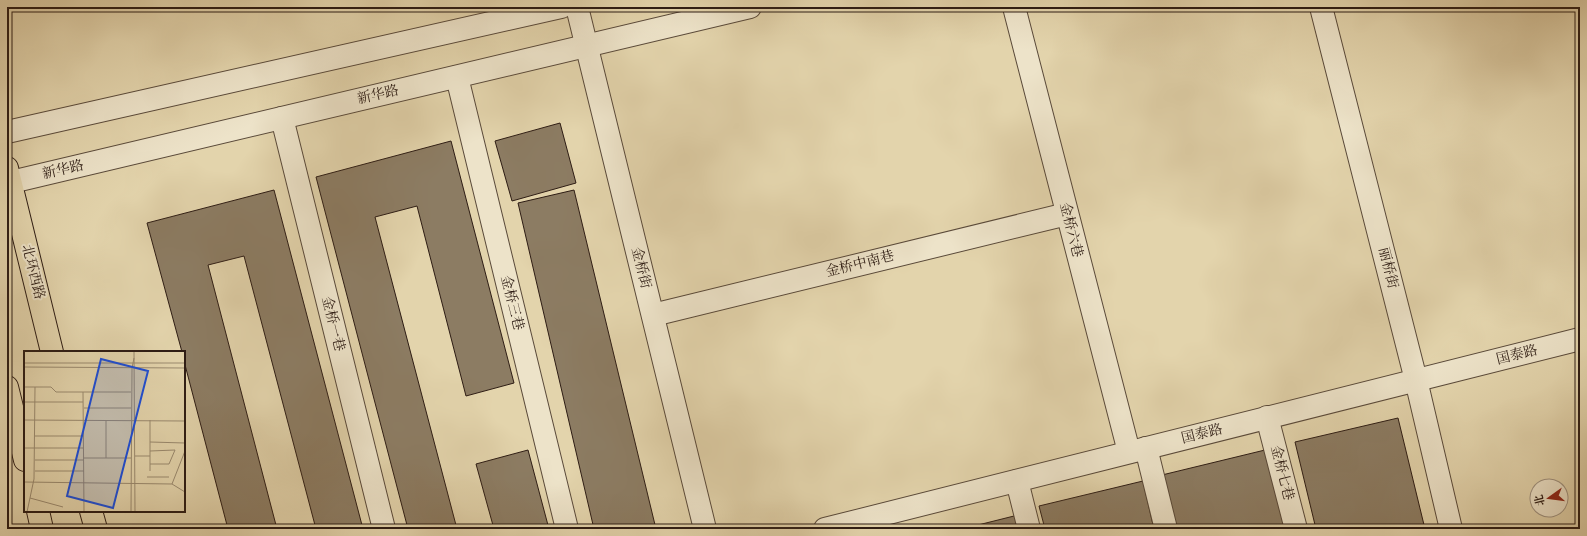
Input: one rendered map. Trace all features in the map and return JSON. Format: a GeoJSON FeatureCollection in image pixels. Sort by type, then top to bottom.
{"type":"FeatureCollection","features":[{"type":"Feature","properties":{"kind":"main road","name":"北环西路"},"geometry":{"type":"LineString","coordinates":[[8,178],[52,351]]}},
{"type":"Feature","properties":{"kind":"main road"},"geometry":{"type":"LineString","coordinates":[[7,387],[24,456]]}},
{"type":"Feature","properties":{"kind":"main road"},"geometry":{"type":"LineString","coordinates":[[38,512],[42,529]]}},
{"type":"Feature","properties":{"kind":"main road"},"geometry":{"type":"LineString","coordinates":[[91,512],[96,529]]}},
{"type":"Feature","properties":{"kind":"street"},"geometry":{"type":"LineString","coordinates":[[7,132],[561,7]]}},
{"type":"Feature","properties":{"kind":"street","name":"金桥街"},"geometry":{"type":"LineString","coordinates":[[577,7],[705,529]]}},
{"type":"Feature","properties":{"kind":"street","name":"新华路"},"geometry":{"type":"LineString","coordinates":[[8,178],[282,118],[750,7]]}},
{"type":"Feature","properties":{"kind":"street","name":"金桥六巷"},"geometry":{"type":"LineString","coordinates":[[1014,7],[1067,214],[1138,450],[1166,529]]}},
{"type":"Feature","properties":{"kind":"street","name":"丽桥街"},"geometry":{"type":"LineString","coordinates":[[1322,7],[1416,380],[1451,529]]}},
{"type":"Feature","properties":{"kind":"street","name":"金桥三巷"},"geometry":{"type":"LineString","coordinates":[[457,77],[567,529]]}},
{"type":"Feature","properties":{"kind":"street","name":"金桥一巷"},"geometry":{"type":"LineString","coordinates":[[282,118],[384,529]]}},
{"type":"Feature","properties":{"kind":"street","name":"金桥中南巷"},"geometry":{"type":"LineString","coordinates":[[653,315],[1067,214]]}},
{"type":"Feature","properties":{"kind":"street","name":"国泰路"},"geometry":{"type":"LineString","coordinates":[[825,529],[889,521],[1017,481],[1267,417],[1580,340]]}},
{"type":"Feature","properties":{"kind":"street","name":"金桥七巷"},"geometry":{"type":"LineString","coordinates":[[1267,417],[1296,529]]}},
{"type":"Feature","properties":{"kind":"street"},"geometry":{"type":"LineString","coordinates":[[1017,481],[1029,529]]}},
{"type":"Feature","properties":{"kind":"building"},"geometry":{"type":"Polygon","coordinates":[[[560,123],[576,183],[512,201],[495,141],[560,123]]]}},
{"type":"Feature","properties":{"kind":"building"},"geometry":{"type":"Polygon","coordinates":[[[451,141],[514,383],[466,396],[417,206],[375,217],[457,529],[408,529],[316,177],[451,141]]]}},
{"type":"Feature","properties":{"kind":"building"},"geometry":{"type":"Polygon","coordinates":[[[274,190],[363,529],[316,529],[244,256],[208,265],[277,529],[228,529],[185,365],[185,351],[182,351],[147,223],[274,190]]]}},
{"type":"Feature","properties":{"kind":"building"},"geometry":{"type":"Polygon","coordinates":[[[574,190],[656,529],[594,529],[518,203],[574,190]]]}},
{"type":"Feature","properties":{"kind":"building"},"geometry":{"type":"Polygon","coordinates":[[[1398,418],[1425,529],[1316,529],[1295,442],[1398,418]]]}},
{"type":"Feature","properties":{"kind":"building"},"geometry":{"type":"Polygon","coordinates":[[[528,450],[549,529],[494,529],[476,464],[528,450]]]}},
{"type":"Feature","properties":{"kind":"building"},"geometry":{"type":"Polygon","coordinates":[[[1265,450],[1285,529],[1175,529],[1162,475],[1265,450]]]}},
{"type":"Feature","properties":{"kind":"building"},"geometry":{"type":"Polygon","coordinates":[[[1143,481],[1154,529],[1045,529],[1039,506],[1143,481]]]}},
{"type":"Feature","properties":{"kind":"building"},"geometry":{"type":"Polygon","coordinates":[[[1018,515],[1021,529],[962,529],[1018,515]]]}}]}
